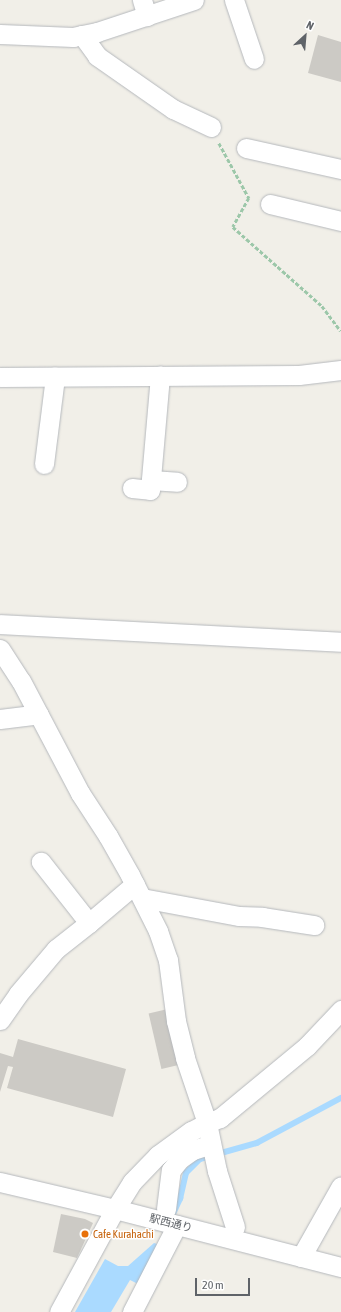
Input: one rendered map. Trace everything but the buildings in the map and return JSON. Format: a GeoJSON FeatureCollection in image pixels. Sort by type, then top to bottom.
{"type":"FeatureCollection","features":[{"type":"Feature","properties":{"kind":"street"},"geometry":{"type":"LineString","coordinates":[[0,34],[82,35],[97,32],[145,8],[194,0]]}},
{"type":"Feature","properties":{"kind":"street"},"geometry":{"type":"LineString","coordinates":[[234,0],[254,59]]}},
{"type":"Feature","properties":{"kind":"street"},"geometry":{"type":"LineString","coordinates":[[82,35],[97,56],[173,109],[211,127]]}},
{"type":"Feature","properties":{"kind":"street"},"geometry":{"type":"LineString","coordinates":[[246,148],[341,169]]}},
{"type":"Feature","properties":{"kind":"street"},"geometry":{"type":"LineString","coordinates":[[270,204],[341,221]]}},
{"type":"Feature","properties":{"kind":"street"},"geometry":{"type":"LineString","coordinates":[[0,377],[98,375],[299,375],[341,370]]}},
{"type":"Feature","properties":{"kind":"street"},"geometry":{"type":"LineString","coordinates":[[132,488],[150,490],[160,375]]}},
{"type":"Feature","properties":{"kind":"street"},"geometry":{"type":"LineString","coordinates":[[44,464],[55,377]]}},
{"type":"Feature","properties":{"kind":"street"},"geometry":{"type":"LineString","coordinates":[[151,480],[177,482]]}},
{"type":"Feature","properties":{"kind":"street"},"geometry":{"type":"LineString","coordinates":[[0,624],[341,642]]}},
{"type":"Feature","properties":{"kind":"street"},"geometry":{"type":"LineString","coordinates":[[0,649],[39,714],[80,793],[108,836],[158,931],[168,960],[176,1021],[185,1058],[206,1123],[235,1227]]}},
{"type":"Feature","properties":{"kind":"street"},"geometry":{"type":"LineString","coordinates":[[0,719],[39,714]]}},
{"type":"Feature","properties":{"kind":"street"},"geometry":{"type":"LineString","coordinates":[[41,862],[89,923]]}},
{"type":"Feature","properties":{"kind":"street"},"geometry":{"type":"LineString","coordinates":[[0,1020],[18,994],[56,949],[89,923],[138,891],[239,916],[262,917],[314,925]]}},
{"type":"Feature","properties":{"kind":"street"},"geometry":{"type":"LineString","coordinates":[[59,1312],[116,1209],[144,1168],[173,1143],[206,1123],[224,1115],[306,1046],[341,1010]]}},
{"type":"Feature","properties":{"kind":"street"},"geometry":{"type":"LineString","coordinates":[[166,1209],[171,1170],[180,1159],[193,1150],[213,1151]]}},
{"type":"Feature","properties":{"kind":"street","name":"駅西通り"},"geometry":{"type":"LineString","coordinates":[[0,1182],[116,1209],[341,1267]]}},
{"type":"Feature","properties":{"kind":"street"},"geometry":{"type":"LineString","coordinates":[[301,1257],[341,1186]]}},
{"type":"Feature","properties":{"kind":"street"},"geometry":{"type":"LineString","coordinates":[[132,1312],[178,1225]]}},
{"type":"Feature","properties":{"kind":"path"},"geometry":{"type":"LineString","coordinates":[[211,127],[249,198],[233,227],[322,306],[341,331]]}},
{"type":"Feature","properties":{"kind":"water"},"geometry":{"type":"Polygon","coordinates":[[[154,1243],[160,1245],[138,1284],[130,1280],[111,1312],[75,1312],[105,1259],[118,1266],[128,1266],[154,1243]]]}},
{"type":"Feature","properties":{"kind":"waterway"},"geometry":{"type":"LineString","coordinates":[[173,1214],[180,1199],[186,1173],[200,1159],[257,1143],[341,1098]]}},
{"type":"Feature","properties":{"kind":"place","name":"Cafe Kurahachi"},"geometry":{"type":"Point","coordinates":[85,1234]}}]}
